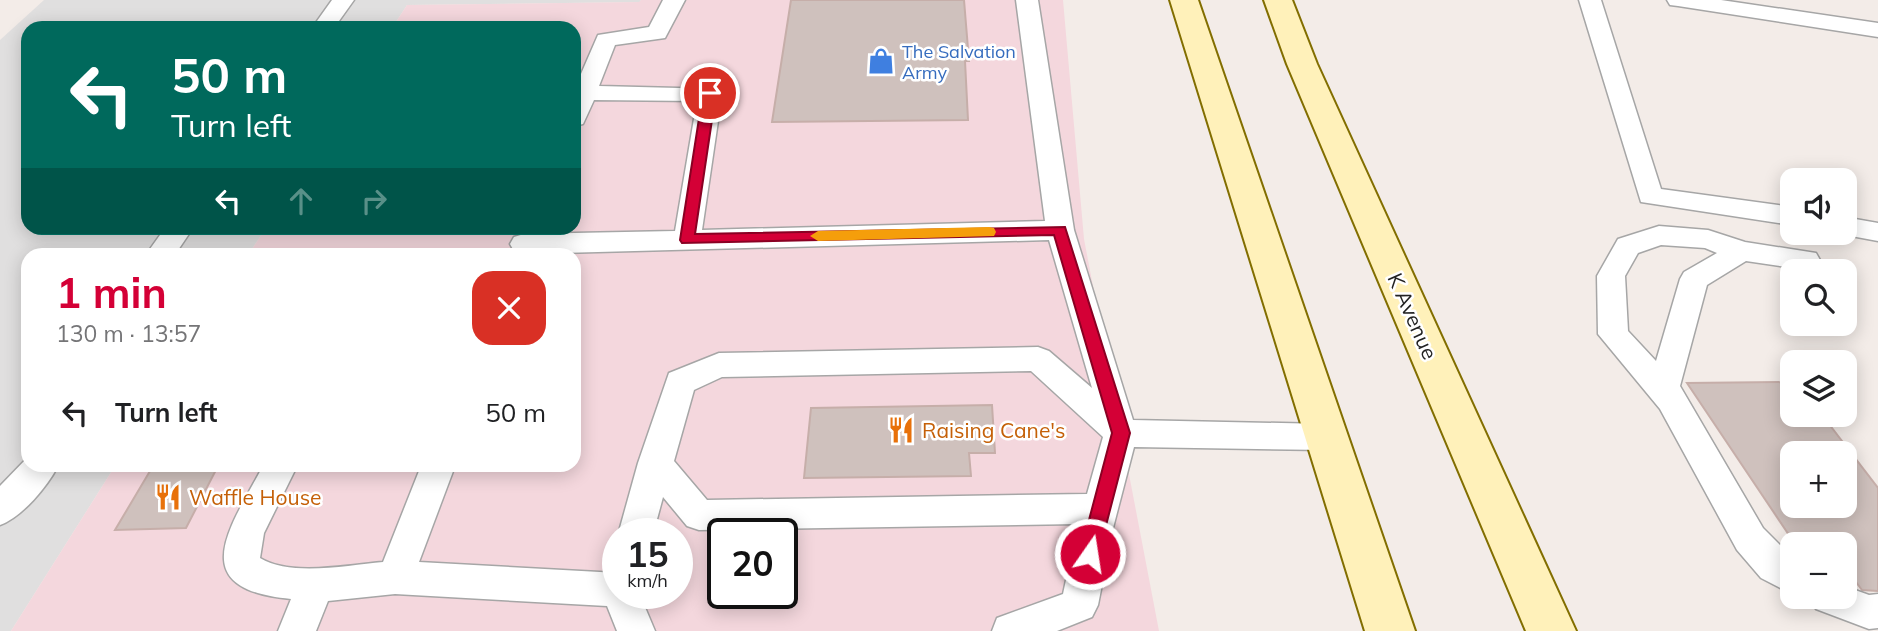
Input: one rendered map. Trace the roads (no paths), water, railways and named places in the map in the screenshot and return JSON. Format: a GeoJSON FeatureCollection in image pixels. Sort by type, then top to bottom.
{"type":"FeatureCollection","features":[{"type":"Feature","properties":{"kind":"main road"},"geometry":{"type":"LineString","coordinates":[[1184,0],[1390,631]]}},
{"type":"Feature","properties":{"kind":"main road","name":"K Avenue"},"geometry":{"type":"LineString","coordinates":[[1278,0],[1302,64],[1551,631]]}},
{"type":"Feature","properties":{"kind":"lane"},"geometry":{"type":"LineString","coordinates":[[328,21],[343,0]]}},
{"type":"Feature","properties":{"kind":"lane"},"geometry":{"type":"LineString","coordinates":[[581,101],[606,40],[657,33],[674,0]]}},
{"type":"Feature","properties":{"kind":"lane"},"geometry":{"type":"LineString","coordinates":[[1011,631],[1079,605],[1100,509],[1121,433],[1060,230],[1027,0]]}},
{"type":"Feature","properties":{"kind":"lane"},"geometry":{"type":"LineString","coordinates":[[1590,0],[1650,196],[1780,214]]}},
{"type":"Feature","properties":{"kind":"lane"},"geometry":{"type":"LineString","coordinates":[[1678,0],[1726,4],[1878,30]]}},
{"type":"Feature","properties":{"kind":"lane"},"geometry":{"type":"LineString","coordinates":[[584,93],[710,93],[687,240]]}},
{"type":"Feature","properties":{"kind":"lane"},"geometry":{"type":"LineString","coordinates":[[1857,228],[1878,232]]}},
{"type":"Feature","properties":{"kind":"lane"},"geometry":{"type":"LineString","coordinates":[[525,242],[1060,230]]}},
{"type":"Feature","properties":{"kind":"lane"},"geometry":{"type":"LineString","coordinates":[[1671,400],[1613,334],[1611,276],[1628,246],[1659,235],[1708,239],[1742,251],[1799,259]]}},
{"type":"Feature","properties":{"kind":"lane"},"geometry":{"type":"LineString","coordinates":[[1742,251],[1694,279],[1664,387],[1750,539],[1780,570]]}},
{"type":"Feature","properties":{"kind":"lane"},"geometry":{"type":"LineString","coordinates":[[640,518],[680,382],[719,365],[1038,359],[1121,433],[1326,437]]}},
{"type":"Feature","properties":{"kind":"lane"},"geometry":{"type":"LineString","coordinates":[[655,463],[699,515],[1100,509]]}},
{"type":"Feature","properties":{"kind":"lane"},"geometry":{"type":"LineString","coordinates":[[0,510],[35,472]]}},
{"type":"Feature","properties":{"kind":"lane"},"geometry":{"type":"LineString","coordinates":[[277,472],[246,532],[241,565],[264,580],[314,585],[395,577],[602,591]]}},
{"type":"Feature","properties":{"kind":"lane"},"geometry":{"type":"LineString","coordinates":[[395,577],[436,472]]}},
{"type":"Feature","properties":{"kind":"lane"},"geometry":{"type":"LineString","coordinates":[[297,631],[314,585]]}},
{"type":"Feature","properties":{"kind":"lane"},"geometry":{"type":"LineString","coordinates":[[1857,608],[1869,612],[1878,611]]}},
{"type":"Feature","properties":{"kind":"lane"},"geometry":{"type":"LineString","coordinates":[[626,609],[636,631]]}},
{"type":"Feature","properties":{"kind":"place","name":"The Salvation Army"},"geometry":{"type":"Point","coordinates":[881,61]}},
{"type":"Feature","properties":{"kind":"place","name":"Raising Cane's"},"geometry":{"type":"Point","coordinates":[901,430]}},
{"type":"Feature","properties":{"kind":"place","name":"Waffle House"},"geometry":{"type":"Point","coordinates":[168,497]}}]}
